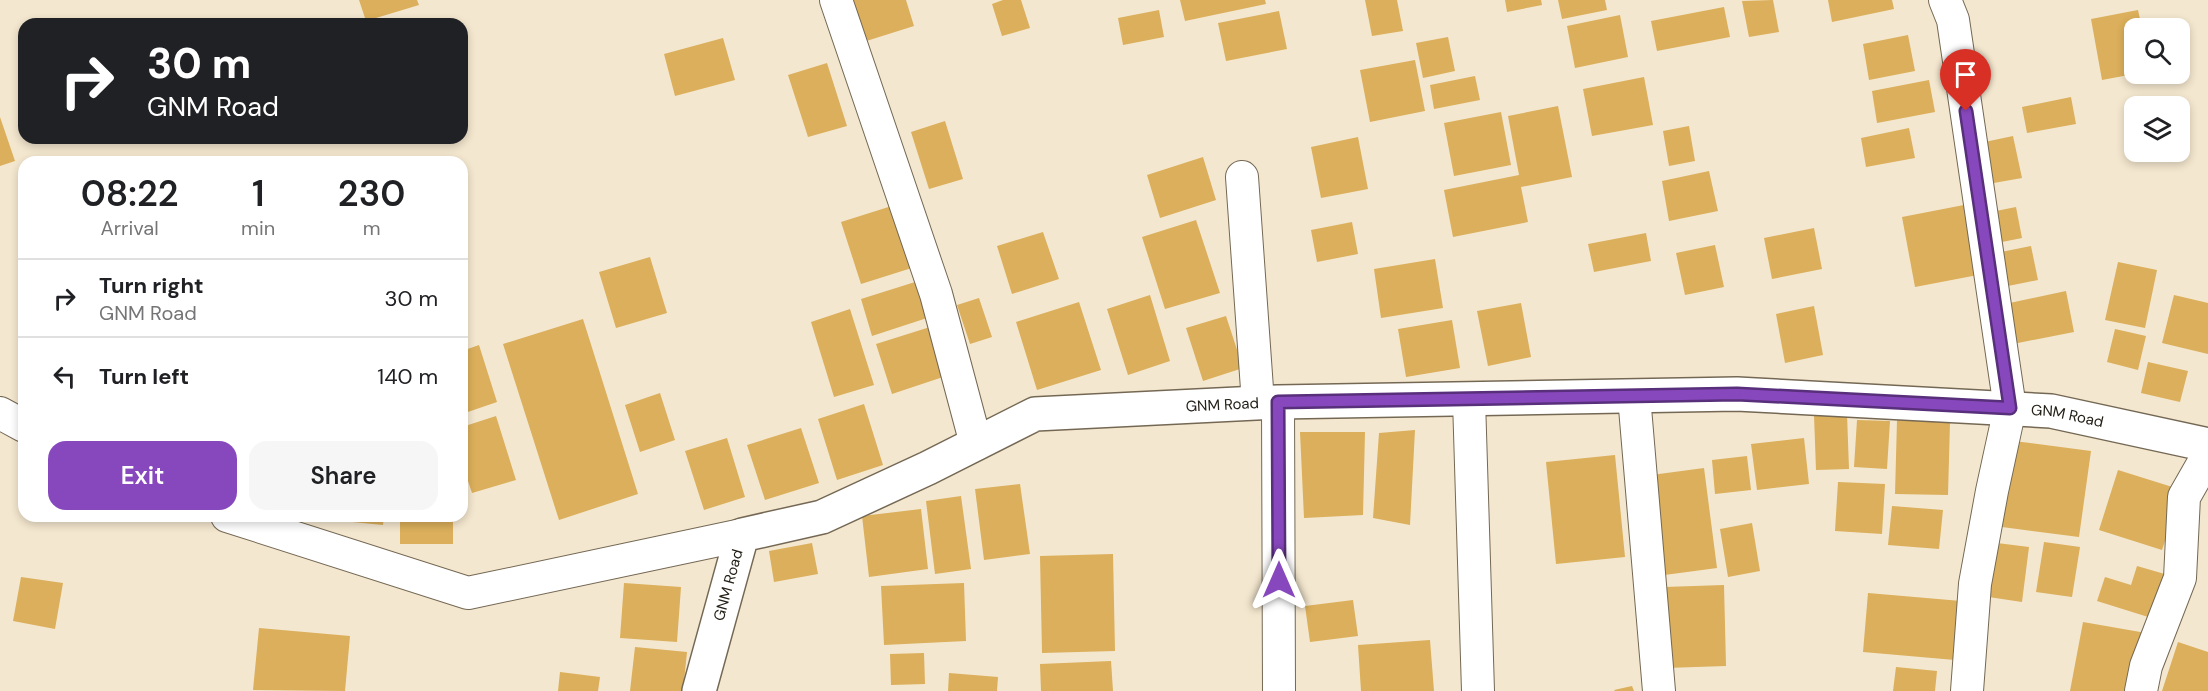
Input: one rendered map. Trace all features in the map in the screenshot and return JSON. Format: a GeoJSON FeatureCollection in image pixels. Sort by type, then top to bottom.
{"type":"FeatureCollection","features":[{"type":"Feature","properties":{"kind":"street"},"geometry":{"type":"LineString","coordinates":[[837,0],[936,294],[976,444]]}},
{"type":"Feature","properties":{"kind":"street"},"geometry":{"type":"LineString","coordinates":[[1945,0],[1953,20],[2010,408],[1975,585],[1967,691]]}},
{"type":"Feature","properties":{"kind":"street"},"geometry":{"type":"LineString","coordinates":[[1242,177],[1268,403],[1279,691]]}},
{"type":"Feature","properties":{"kind":"street","name":"GNM Road"},"geometry":{"type":"LineString","coordinates":[[699,691],[742,536],[822,517],[1035,414],[1268,403],[1737,394],[2051,411],[2208,445]]}},
{"type":"Feature","properties":{"kind":"street"},"geometry":{"type":"LineString","coordinates":[[1634,396],[1659,691]]}},
{"type":"Feature","properties":{"kind":"street"},"geometry":{"type":"LineString","coordinates":[[1468,400],[1478,691]]}},
{"type":"Feature","properties":{"kind":"street"},"geometry":{"type":"LineString","coordinates":[[0,413],[18,423]]}},
{"type":"Feature","properties":{"kind":"street"},"geometry":{"type":"LineString","coordinates":[[2140,691],[2146,666],[2180,578],[2184,497],[2208,455]]}},
{"type":"Feature","properties":{"kind":"street"},"geometry":{"type":"LineString","coordinates":[[245,522],[468,593],[742,536]]}},
{"type":"Feature","properties":{"kind":"building"},"geometry":{"type":"Polygon","coordinates":[[[359,0],[417,0],[419,5],[376,18],[365,18],[359,0]]]}},
{"type":"Feature","properties":{"kind":"building"},"geometry":{"type":"Polygon","coordinates":[[[846,0],[906,0],[914,26],[860,43],[846,0]]]}},
{"type":"Feature","properties":{"kind":"building"},"geometry":{"type":"Polygon","coordinates":[[[1003,0],[1021,0],[1030,28],[1002,36],[992,4],[1003,0]]]}},
{"type":"Feature","properties":{"kind":"building"},"geometry":{"type":"Polygon","coordinates":[[[1180,0],[1265,0],[1266,4],[1185,21],[1180,0]]]}},
{"type":"Feature","properties":{"kind":"building"},"geometry":{"type":"Polygon","coordinates":[[[1365,0],[1397,0],[1403,31],[1372,36],[1365,0]]]}},
{"type":"Feature","properties":{"kind":"building"},"geometry":{"type":"Polygon","coordinates":[[[1505,0],[1541,0],[1542,5],[1507,12],[1505,0]]]}},
{"type":"Feature","properties":{"kind":"building"},"geometry":{"type":"Polygon","coordinates":[[[1558,0],[1605,0],[1607,10],[1562,19],[1558,0]]]}},
{"type":"Feature","properties":{"kind":"building"},"geometry":{"type":"Polygon","coordinates":[[[1773,0],[1779,32],[1749,37],[1742,1],[1773,0]]]}},
{"type":"Feature","properties":{"kind":"building"},"geometry":{"type":"Polygon","coordinates":[[[1828,0],[1892,0],[1894,9],[1832,22],[1828,0]]]}},
{"type":"Feature","properties":{"kind":"building"},"geometry":{"type":"Polygon","coordinates":[[[1724,7],[1730,37],[1657,51],[1651,21],[1724,7]]]}},
{"type":"Feature","properties":{"kind":"building"},"geometry":{"type":"Polygon","coordinates":[[[1159,10],[1164,37],[1123,45],[1118,18],[1159,10]]]}},
{"type":"Feature","properties":{"kind":"building"},"geometry":{"type":"Polygon","coordinates":[[[2138,10],[2140,18],[2124,18],[2124,76],[2102,80],[2091,19],[2138,10]]]}},
{"type":"Feature","properties":{"kind":"building"},"geometry":{"type":"Polygon","coordinates":[[[1279,11],[1287,49],[1226,61],[1218,23],[1279,11]]]}},
{"type":"Feature","properties":{"kind":"building"},"geometry":{"type":"Polygon","coordinates":[[[1620,15],[1628,57],[1575,68],[1567,26],[1620,15]]]}},
{"type":"Feature","properties":{"kind":"building"},"geometry":{"type":"Polygon","coordinates":[[[1908,35],[1915,71],[1869,80],[1863,44],[1908,35]]]}},
{"type":"Feature","properties":{"kind":"building"},"geometry":{"type":"Polygon","coordinates":[[[1448,37],[1455,71],[1423,78],[1416,43],[1448,37]]]}},
{"type":"Feature","properties":{"kind":"building"},"geometry":{"type":"Polygon","coordinates":[[[723,38],[735,80],[675,96],[664,54],[723,38]]]}},
{"type":"Feature","properties":{"kind":"building"},"geometry":{"type":"Polygon","coordinates":[[[1415,60],[1425,111],[1370,122],[1360,70],[1415,60]]]}},
{"type":"Feature","properties":{"kind":"building"},"geometry":{"type":"Polygon","coordinates":[[[827,63],[847,126],[808,137],[788,75],[827,63]]]}},
{"type":"Feature","properties":{"kind":"building"},"geometry":{"type":"Polygon","coordinates":[[[1475,76],[1480,100],[1434,109],[1430,85],[1475,76]]]}},
{"type":"Feature","properties":{"kind":"building"},"geometry":{"type":"Polygon","coordinates":[[[1644,77],[1653,125],[1592,136],[1583,89],[1644,77]]]}},
{"type":"Feature","properties":{"kind":"building"},"geometry":{"type":"Polygon","coordinates":[[[1929,80],[1935,112],[1877,123],[1872,91],[1929,80]]]}},
{"type":"Feature","properties":{"kind":"building"},"geometry":{"type":"Polygon","coordinates":[[[2071,97],[2076,124],[2027,133],[2022,107],[2071,97]]]}},
{"type":"Feature","properties":{"kind":"building"},"geometry":{"type":"Polygon","coordinates":[[[1558,106],[1572,177],[1521,187],[1528,222],[1453,237],[1444,190],[1519,175],[1508,116],[1558,106]]]}},
{"type":"Feature","properties":{"kind":"building"},"geometry":{"type":"Polygon","coordinates":[[[1501,112],[1511,165],[1454,176],[1444,123],[1501,112]]]}},
{"type":"Feature","properties":{"kind":"building"},"geometry":{"type":"Polygon","coordinates":[[[0,117],[15,161],[0,166],[0,117]]]}},
{"type":"Feature","properties":{"kind":"building"},"geometry":{"type":"Polygon","coordinates":[[[945,121],[963,179],[929,189],[911,132],[945,121]]]}},
{"type":"Feature","properties":{"kind":"building"},"geometry":{"type":"Polygon","coordinates":[[[1689,126],[1695,161],[1669,166],[1663,131],[1689,126]]]}},
{"type":"Feature","properties":{"kind":"building"},"geometry":{"type":"Polygon","coordinates":[[[1909,128],[1915,158],[1866,167],[1861,138],[1909,128]]]}},
{"type":"Feature","properties":{"kind":"building"},"geometry":{"type":"Polygon","coordinates":[[[2013,136],[2022,178],[1988,184],[1980,143],[2013,136]]]}},
{"type":"Feature","properties":{"kind":"building"},"geometry":{"type":"Polygon","coordinates":[[[1358,137],[1368,189],[1321,198],[1311,147],[1358,137]]]}},
{"type":"Feature","properties":{"kind":"building"},"geometry":{"type":"Polygon","coordinates":[[[1203,157],[1216,200],[1160,218],[1147,175],[1203,157]]]}},
{"type":"Feature","properties":{"kind":"building"},"geometry":{"type":"Polygon","coordinates":[[[1709,171],[1718,211],[1669,221],[1662,181],[1709,171]]]}},
{"type":"Feature","properties":{"kind":"building"},"geometry":{"type":"Polygon","coordinates":[[[898,204],[918,266],[861,284],[841,222],[898,204]]]}},
{"type":"Feature","properties":{"kind":"building"},"geometry":{"type":"Polygon","coordinates":[[[1969,204],[1983,274],[1915,287],[1902,217],[1969,204]]]}},
{"type":"Feature","properties":{"kind":"building"},"geometry":{"type":"Polygon","coordinates":[[[2016,207],[2022,238],[1997,243],[1991,212],[2016,207]]]}},
{"type":"Feature","properties":{"kind":"building"},"geometry":{"type":"Polygon","coordinates":[[[1196,220],[1220,293],[1165,309],[1142,237],[1196,220]]]}},
{"type":"Feature","properties":{"kind":"building"},"geometry":{"type":"Polygon","coordinates":[[[1352,222],[1358,254],[1317,262],[1311,230],[1352,222]]]}},
{"type":"Feature","properties":{"kind":"building"},"geometry":{"type":"Polygon","coordinates":[[[1814,228],[1822,269],[1772,279],[1764,238],[1814,228]]]}},
{"type":"Feature","properties":{"kind":"building"},"geometry":{"type":"Polygon","coordinates":[[[1043,232],[1059,279],[1012,294],[997,246],[1043,232]]]}},
{"type":"Feature","properties":{"kind":"building"},"geometry":{"type":"Polygon","coordinates":[[[1646,233],[1651,261],[1594,272],[1588,244],[1646,233]]]}},
{"type":"Feature","properties":{"kind":"building"},"geometry":{"type":"Polygon","coordinates":[[[1715,245],[1724,287],[1685,295],[1676,253],[1715,245]]]}},
{"type":"Feature","properties":{"kind":"building"},"geometry":{"type":"Polygon","coordinates":[[[2031,246],[2038,280],[2003,287],[1996,253],[2031,246]]]}},
{"type":"Feature","properties":{"kind":"building"},"geometry":{"type":"Polygon","coordinates":[[[650,257],[667,313],[616,328],[599,272],[650,257]]]}},
{"type":"Feature","properties":{"kind":"building"},"geometry":{"type":"Polygon","coordinates":[[[1435,259],[1443,308],[1381,318],[1374,269],[1435,259]]]}},
{"type":"Feature","properties":{"kind":"building"},"geometry":{"type":"Polygon","coordinates":[[[2118,262],[2157,270],[2145,328],[2105,320],[2118,262]]]}},
{"type":"Feature","properties":{"kind":"building"},"geometry":{"type":"Polygon","coordinates":[[[915,282],[927,318],[872,336],[861,299],[915,282]]]}},
{"type":"Feature","properties":{"kind":"building"},"geometry":{"type":"Polygon","coordinates":[[[2066,291],[2074,332],[2013,344],[2005,304],[2066,291]]]}},
{"type":"Feature","properties":{"kind":"building"},"geometry":{"type":"Polygon","coordinates":[[[1150,295],[1170,361],[1128,375],[1107,309],[1150,295]]]}},
{"type":"Feature","properties":{"kind":"building"},"geometry":{"type":"Polygon","coordinates":[[[2174,295],[2208,303],[2208,354],[2162,343],[2174,295]]]}},
{"type":"Feature","properties":{"kind":"building"},"geometry":{"type":"Polygon","coordinates":[[[979,298],[992,337],[970,344],[957,305],[979,298]]]}},
{"type":"Feature","properties":{"kind":"building"},"geometry":{"type":"Polygon","coordinates":[[[1079,302],[1101,370],[1037,390],[1016,322],[1079,302]]]}},
{"type":"Feature","properties":{"kind":"building"},"geometry":{"type":"Polygon","coordinates":[[[1521,303],[1531,357],[1488,366],[1477,311],[1521,303]]]}},
{"type":"Feature","properties":{"kind":"building"},"geometry":{"type":"Polygon","coordinates":[[[1814,306],[1823,355],[1785,363],[1776,314],[1814,306]]]}},
{"type":"Feature","properties":{"kind":"building"},"geometry":{"type":"Polygon","coordinates":[[[850,309],[874,385],[834,397],[811,322],[850,309]]]}},
{"type":"Feature","properties":{"kind":"building"},"geometry":{"type":"Polygon","coordinates":[[[1226,316],[1243,368],[1203,381],[1186,328],[1226,316]]]}},
{"type":"Feature","properties":{"kind":"building"},"geometry":{"type":"Polygon","coordinates":[[[583,319],[638,494],[559,520],[503,344],[583,319]]]}},
{"type":"Feature","properties":{"kind":"building"},"geometry":{"type":"Polygon","coordinates":[[[1452,320],[1460,368],[1406,377],[1398,329],[1452,320]]]}},
{"type":"Feature","properties":{"kind":"building"},"geometry":{"type":"Polygon","coordinates":[[[930,327],[946,376],[892,394],[876,344],[930,327]]]}},
{"type":"Feature","properties":{"kind":"building"},"geometry":{"type":"Polygon","coordinates":[[[2115,329],[2146,336],[2138,370],[2107,362],[2115,329]]]}},
{"type":"Feature","properties":{"kind":"building"},"geometry":{"type":"Polygon","coordinates":[[[479,345],[497,402],[468,412],[468,349],[479,345]]]}},
{"type":"Feature","properties":{"kind":"building"},"geometry":{"type":"Polygon","coordinates":[[[2148,362],[2188,371],[2180,402],[2141,393],[2148,362]]]}},
{"type":"Feature","properties":{"kind":"building"},"geometry":{"type":"Polygon","coordinates":[[[660,393],[675,440],[640,452],[625,405],[660,393]]]}},
{"type":"Feature","properties":{"kind":"building"},"geometry":{"type":"Polygon","coordinates":[[[864,404],[883,465],[837,480],[818,419],[864,404]]]}},
{"type":"Feature","properties":{"kind":"building"},"geometry":{"type":"Polygon","coordinates":[[[1847,414],[1849,469],[1816,470],[1814,415],[1847,414]]]}},
{"type":"Feature","properties":{"kind":"building"},"geometry":{"type":"Polygon","coordinates":[[[496,416],[516,480],[472,493],[468,481],[468,425],[496,416]]]}},
{"type":"Feature","properties":{"kind":"building"},"geometry":{"type":"Polygon","coordinates":[[[1857,420],[1890,421],[1887,469],[1854,467],[1857,420]]]}},
{"type":"Feature","properties":{"kind":"building"},"geometry":{"type":"Polygon","coordinates":[[[1897,420],[1950,422],[1948,495],[1895,494],[1897,420]]]}},
{"type":"Feature","properties":{"kind":"building"},"geometry":{"type":"Polygon","coordinates":[[[801,428],[819,483],[765,500],[747,445],[801,428]]]}},
{"type":"Feature","properties":{"kind":"building"},"geometry":{"type":"Polygon","coordinates":[[[1415,430],[1410,525],[1373,518],[1379,433],[1415,430]]]}},
{"type":"Feature","properties":{"kind":"building"},"geometry":{"type":"Polygon","coordinates":[[[1300,432],[1365,432],[1363,515],[1304,518],[1300,432]]]}},
{"type":"Feature","properties":{"kind":"building"},"geometry":{"type":"Polygon","coordinates":[[[727,438],[745,497],[704,510],[685,451],[727,438]]]}},
{"type":"Feature","properties":{"kind":"building"},"geometry":{"type":"Polygon","coordinates":[[[1804,438],[1809,484],[1757,490],[1751,444],[1804,438]]]}},
{"type":"Feature","properties":{"kind":"building"},"geometry":{"type":"Polygon","coordinates":[[[2014,441],[2091,451],[2079,537],[2002,527],[2014,441]]]}},
{"type":"Feature","properties":{"kind":"building"},"geometry":{"type":"Polygon","coordinates":[[[1615,455],[1625,557],[1556,564],[1546,462],[1615,455]]]}},
{"type":"Feature","properties":{"kind":"building"},"geometry":{"type":"Polygon","coordinates":[[[1747,456],[1751,490],[1715,494],[1712,460],[1747,456]]]}},
{"type":"Feature","properties":{"kind":"building"},"geometry":{"type":"Polygon","coordinates":[[[1704,468],[1717,568],[1657,576],[1644,476],[1704,468]]]}},
{"type":"Feature","properties":{"kind":"building"},"geometry":{"type":"Polygon","coordinates":[[[2118,470],[2182,490],[2162,550],[2099,530],[2118,470]]]}},
{"type":"Feature","properties":{"kind":"building"},"geometry":{"type":"Polygon","coordinates":[[[1838,482],[1885,484],[1882,534],[1835,531],[1838,482]]]}},
{"type":"Feature","properties":{"kind":"building"},"geometry":{"type":"Polygon","coordinates":[[[1020,484],[1030,554],[984,560],[975,489],[1020,484]]]}},
{"type":"Feature","properties":{"kind":"building"},"geometry":{"type":"Polygon","coordinates":[[[961,496],[971,569],[935,574],[926,501],[961,496]]]}},
{"type":"Feature","properties":{"kind":"building"},"geometry":{"type":"Polygon","coordinates":[[[1892,506],[1943,510],[1939,549],[1888,545],[1892,506]]]}},
{"type":"Feature","properties":{"kind":"building"},"geometry":{"type":"Polygon","coordinates":[[[921,509],[928,569],[869,577],[862,516],[921,509]]]}},
{"type":"Feature","properties":{"kind":"building"},"geometry":{"type":"Polygon","coordinates":[[[352,522],[383,522],[383,525],[352,522]]]}},
{"type":"Feature","properties":{"kind":"building"},"geometry":{"type":"Polygon","coordinates":[[[400,522],[453,522],[453,544],[400,544],[400,522]]]}},
{"type":"Feature","properties":{"kind":"building"},"geometry":{"type":"Polygon","coordinates":[[[1752,523],[1760,571],[1728,577],[1720,529],[1752,523]]]}},
{"type":"Feature","properties":{"kind":"building"},"geometry":{"type":"Polygon","coordinates":[[[1989,542],[2029,547],[2022,602],[1982,596],[1989,542]]]}},
{"type":"Feature","properties":{"kind":"building"},"geometry":{"type":"Polygon","coordinates":[[[2044,542],[2080,547],[2072,597],[2036,592],[2044,542]]]}},
{"type":"Feature","properties":{"kind":"building"},"geometry":{"type":"Polygon","coordinates":[[[812,543],[818,574],[774,582],[769,551],[812,543]]]}},
{"type":"Feature","properties":{"kind":"building"},"geometry":{"type":"Polygon","coordinates":[[[1113,554],[1115,651],[1042,653],[1040,556],[1113,554]]]}},
{"type":"Feature","properties":{"kind":"building"},"geometry":{"type":"Polygon","coordinates":[[[2137,566],[2175,577],[2161,621],[2097,601],[2105,577],[2131,585],[2137,566]]]}},
{"type":"Feature","properties":{"kind":"building"},"geometry":{"type":"Polygon","coordinates":[[[21,577],[63,583],[55,629],[13,621],[21,577]]]}},
{"type":"Feature","properties":{"kind":"building"},"geometry":{"type":"Polygon","coordinates":[[[624,583],[681,587],[677,642],[620,638],[624,583]]]}},
{"type":"Feature","properties":{"kind":"building"},"geometry":{"type":"Polygon","coordinates":[[[964,583],[966,641],[884,645],[881,586],[964,583]]]}},
{"type":"Feature","properties":{"kind":"building"},"geometry":{"type":"Polygon","coordinates":[[[1724,585],[1726,666],[1666,668],[1664,587],[1724,585]]]}},
{"type":"Feature","properties":{"kind":"building"},"geometry":{"type":"Polygon","coordinates":[[[1868,593],[1961,601],[1955,660],[1863,652],[1868,593]]]}},
{"type":"Feature","properties":{"kind":"building"},"geometry":{"type":"Polygon","coordinates":[[[1353,600],[1358,636],[1310,642],[1305,606],[1353,600]]]}},
{"type":"Feature","properties":{"kind":"building"},"geometry":{"type":"Polygon","coordinates":[[[2083,622],[2146,633],[2135,691],[2070,691],[2083,622]]]}},
{"type":"Feature","properties":{"kind":"building"},"geometry":{"type":"Polygon","coordinates":[[[259,628],[350,636],[345,691],[253,690],[259,628]]]}},
{"type":"Feature","properties":{"kind":"building"},"geometry":{"type":"Polygon","coordinates":[[[1430,640],[1434,691],[1361,691],[1358,645],[1430,640]]]}},
{"type":"Feature","properties":{"kind":"building"},"geometry":{"type":"Polygon","coordinates":[[[2178,642],[2208,652],[2208,691],[2162,691],[2178,642]]]}},
{"type":"Feature","properties":{"kind":"building"},"geometry":{"type":"Polygon","coordinates":[[[635,647],[687,652],[683,691],[630,691],[635,647]]]}},
{"type":"Feature","properties":{"kind":"building"},"geometry":{"type":"Polygon","coordinates":[[[924,653],[925,684],[891,685],[890,654],[924,653]]]}},
{"type":"Feature","properties":{"kind":"building"},"geometry":{"type":"Polygon","coordinates":[[[1111,661],[1113,691],[1041,691],[1040,664],[1111,661]]]}},
{"type":"Feature","properties":{"kind":"building"},"geometry":{"type":"Polygon","coordinates":[[[1896,667],[1937,671],[1935,691],[1893,691],[1896,667]]]}},
{"type":"Feature","properties":{"kind":"building"},"geometry":{"type":"Polygon","coordinates":[[[560,672],[600,677],[598,691],[558,691],[560,672]]]}},
{"type":"Feature","properties":{"kind":"building"},"geometry":{"type":"Polygon","coordinates":[[[949,673],[998,677],[997,691],[948,691],[949,673]]]}},
{"type":"Feature","properties":{"kind":"building"},"geometry":{"type":"Polygon","coordinates":[[[1632,686],[1634,691],[1614,690],[1632,686]]]}},
{"type":"Feature","properties":{"kind":"route"},"geometry":{"type":"LineString","coordinates":[[1279,580],[1278,402],[1737,394],[2010,408],[1966,111]]}}]}
